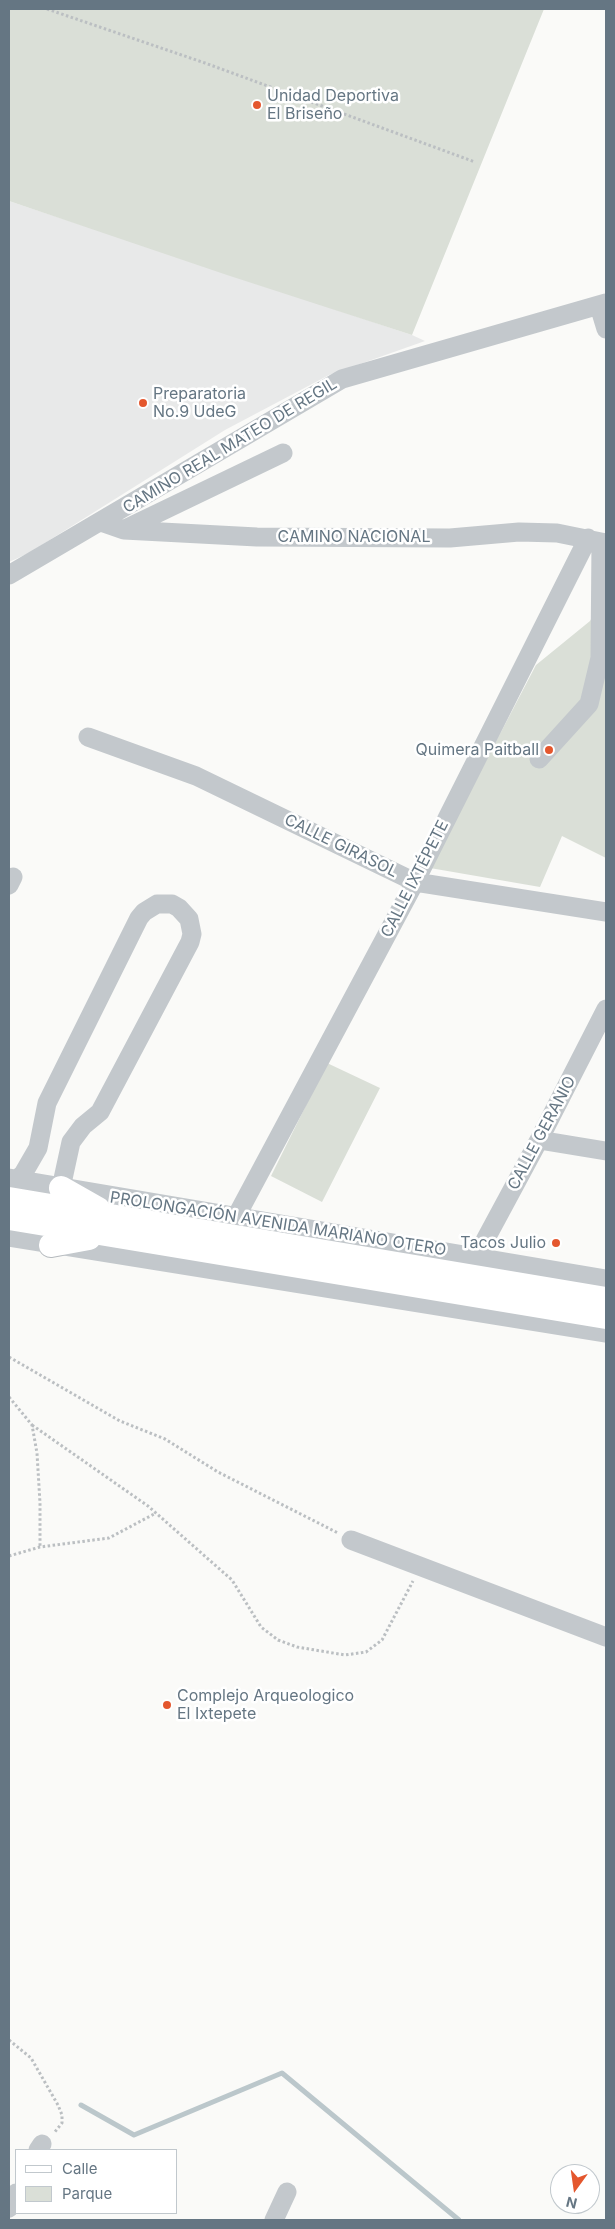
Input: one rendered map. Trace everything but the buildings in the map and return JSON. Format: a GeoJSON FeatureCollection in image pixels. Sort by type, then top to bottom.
{"type":"FeatureCollection","features":[{"type":"Feature","properties":{"kind":"main road","name":"PROLONGACIÓN AVENIDA MARIANO OTERO"},"geometry":{"type":"LineString","coordinates":[[11,1186],[108,1225],[606,1317]]}},
{"type":"Feature","properties":{"kind":"main road"},"geometry":{"type":"LineString","coordinates":[[61,1188],[108,1225]]}},
{"type":"Feature","properties":{"kind":"main road","name":"PROLONGACIÓN AVENIDA MARIANO OTERO"},"geometry":{"type":"LineString","coordinates":[[9,1218],[108,1225],[606,1299]]}},
{"type":"Feature","properties":{"kind":"main road"},"geometry":{"type":"LineString","coordinates":[[51,1244],[108,1225]]}},
{"type":"Feature","properties":{"kind":"street"},"geometry":{"type":"LineString","coordinates":[[602,304],[606,329]]}},
{"type":"Feature","properties":{"kind":"street","name":"CAMINO REAL MATEO DE REGIL"},"geometry":{"type":"LineString","coordinates":[[9,575],[342,379],[602,304]]}},
{"type":"Feature","properties":{"kind":"street"},"geometry":{"type":"LineString","coordinates":[[124,530],[283,453]]}},
{"type":"Feature","properties":{"kind":"street","name":"CAMINO NACIONAL"},"geometry":{"type":"LineString","coordinates":[[101,522],[124,530],[257,537],[450,538],[529,532],[558,532],[598,541]]}},
{"type":"Feature","properties":{"kind":"street"},"geometry":{"type":"LineString","coordinates":[[539,758],[589,704],[600,658],[598,541]]}},
{"type":"Feature","properties":{"kind":"street","name":"CALLE IXTÉPETE"},"geometry":{"type":"LineString","coordinates":[[236,1217],[598,541]]}},
{"type":"Feature","properties":{"kind":"street","name":"CALLE GIRASOL"},"geometry":{"type":"LineString","coordinates":[[88,737],[196,776],[415,882],[606,912]]}},
{"type":"Feature","properties":{"kind":"street"},"geometry":{"type":"LineString","coordinates":[[11,1186],[22,1174],[38,1148],[47,1103],[139,918],[144,912],[157,904],[172,904],[185,913],[189,919],[192,934],[190,942],[100,1112],[83,1126],[71,1142],[61,1188]]}},
{"type":"Feature","properties":{"kind":"street","name":"CALLE GERANIO"},"geometry":{"type":"LineString","coordinates":[[476,1257],[601,1030],[606,1009]]}},
{"type":"Feature","properties":{"kind":"street"},"geometry":{"type":"LineString","coordinates":[[540,1140],[606,1152]]}},
{"type":"Feature","properties":{"kind":"street","name":"PROLONGACIÓN AVENIDA MARIANO OTERO"},"geometry":{"type":"LineString","coordinates":[[11,1186],[61,1188],[606,1279]]}},
{"type":"Feature","properties":{"kind":"street"},"geometry":{"type":"LineString","coordinates":[[9,1237],[606,1333]]}},
{"type":"Feature","properties":{"kind":"street"},"geometry":{"type":"LineString","coordinates":[[352,1540],[606,1637]]}},
{"type":"Feature","properties":{"kind":"street"},"geometry":{"type":"LineString","coordinates":[[274,2220],[287,2192]]}},
{"type":"Feature","properties":{"kind":"street"},"geometry":{"type":"LineString","coordinates":[[9,2208],[15,2196]]}},
{"type":"Feature","properties":{"kind":"path"},"geometry":{"type":"LineString","coordinates":[[47,9],[205,63],[475,162]]}},
{"type":"Feature","properties":{"kind":"path"},"geometry":{"type":"LineString","coordinates":[[9,1356],[120,1421],[165,1439],[218,1472],[352,1540]]}},
{"type":"Feature","properties":{"kind":"path"},"geometry":{"type":"LineString","coordinates":[[9,1397],[32,1425],[156,1513],[232,1580],[261,1627],[278,1640],[297,1646],[345,1655],[366,1652],[382,1640],[421,1567]]}},
{"type":"Feature","properties":{"kind":"path"},"geometry":{"type":"LineString","coordinates":[[32,1425],[37,1453],[40,1547]]}},
{"type":"Feature","properties":{"kind":"path"},"geometry":{"type":"LineString","coordinates":[[9,1556],[40,1547],[109,1538],[156,1513]]}},
{"type":"Feature","properties":{"kind":"path"},"geometry":{"type":"LineString","coordinates":[[9,2040],[31,2058],[62,2115],[62,2122],[58,2130],[40,2147]]}},
{"type":"Feature","properties":{"kind":"shaded area","name":"Preparatoria No.9 UdeG"},"geometry":{"type":"Polygon","coordinates":[[[9,201],[412,335],[425,341],[329,375],[225,430],[29,553],[9,562],[9,201]]]}},
{"type":"Feature","properties":{"kind":"green space","name":"Unidad Deportiva El Briseño"},"geometry":{"type":"Polygon","coordinates":[[[9,9],[544,9],[412,335],[9,201],[9,9]]]}},
{"type":"Feature","properties":{"kind":"green space","name":"Quimera Paitball"},"geometry":{"type":"Polygon","coordinates":[[[606,591],[606,858],[562,836],[540,887],[430,868],[536,665],[590,621],[606,591]]]}},
{"type":"Feature","properties":{"kind":"green space"},"geometry":{"type":"Polygon","coordinates":[[[327,1063],[380,1088],[322,1202],[271,1176],[327,1063]]]}},
{"type":"Feature","properties":{"kind":"waterway"},"geometry":{"type":"LineString","coordinates":[[81,2105],[134,2135],[282,2073],[459,2220]]}},
{"type":"Feature","properties":{"kind":"place","name":"Unidad Deportiva El Briseño"},"geometry":{"type":"Point","coordinates":[257,105]}},
{"type":"Feature","properties":{"kind":"place","name":"Preparatoria No.9 UdeG"},"geometry":{"type":"Point","coordinates":[143,403]}},
{"type":"Feature","properties":{"kind":"place","name":"Quimera Paitball"},"geometry":{"type":"Point","coordinates":[549,750]}},
{"type":"Feature","properties":{"kind":"place","name":"Tacos Julio"},"geometry":{"type":"Point","coordinates":[556,1243]}},
{"type":"Feature","properties":{"kind":"place","name":"Complejo Arqueologico El Ixtepete"},"geometry":{"type":"Point","coordinates":[167,1705]}}]}
